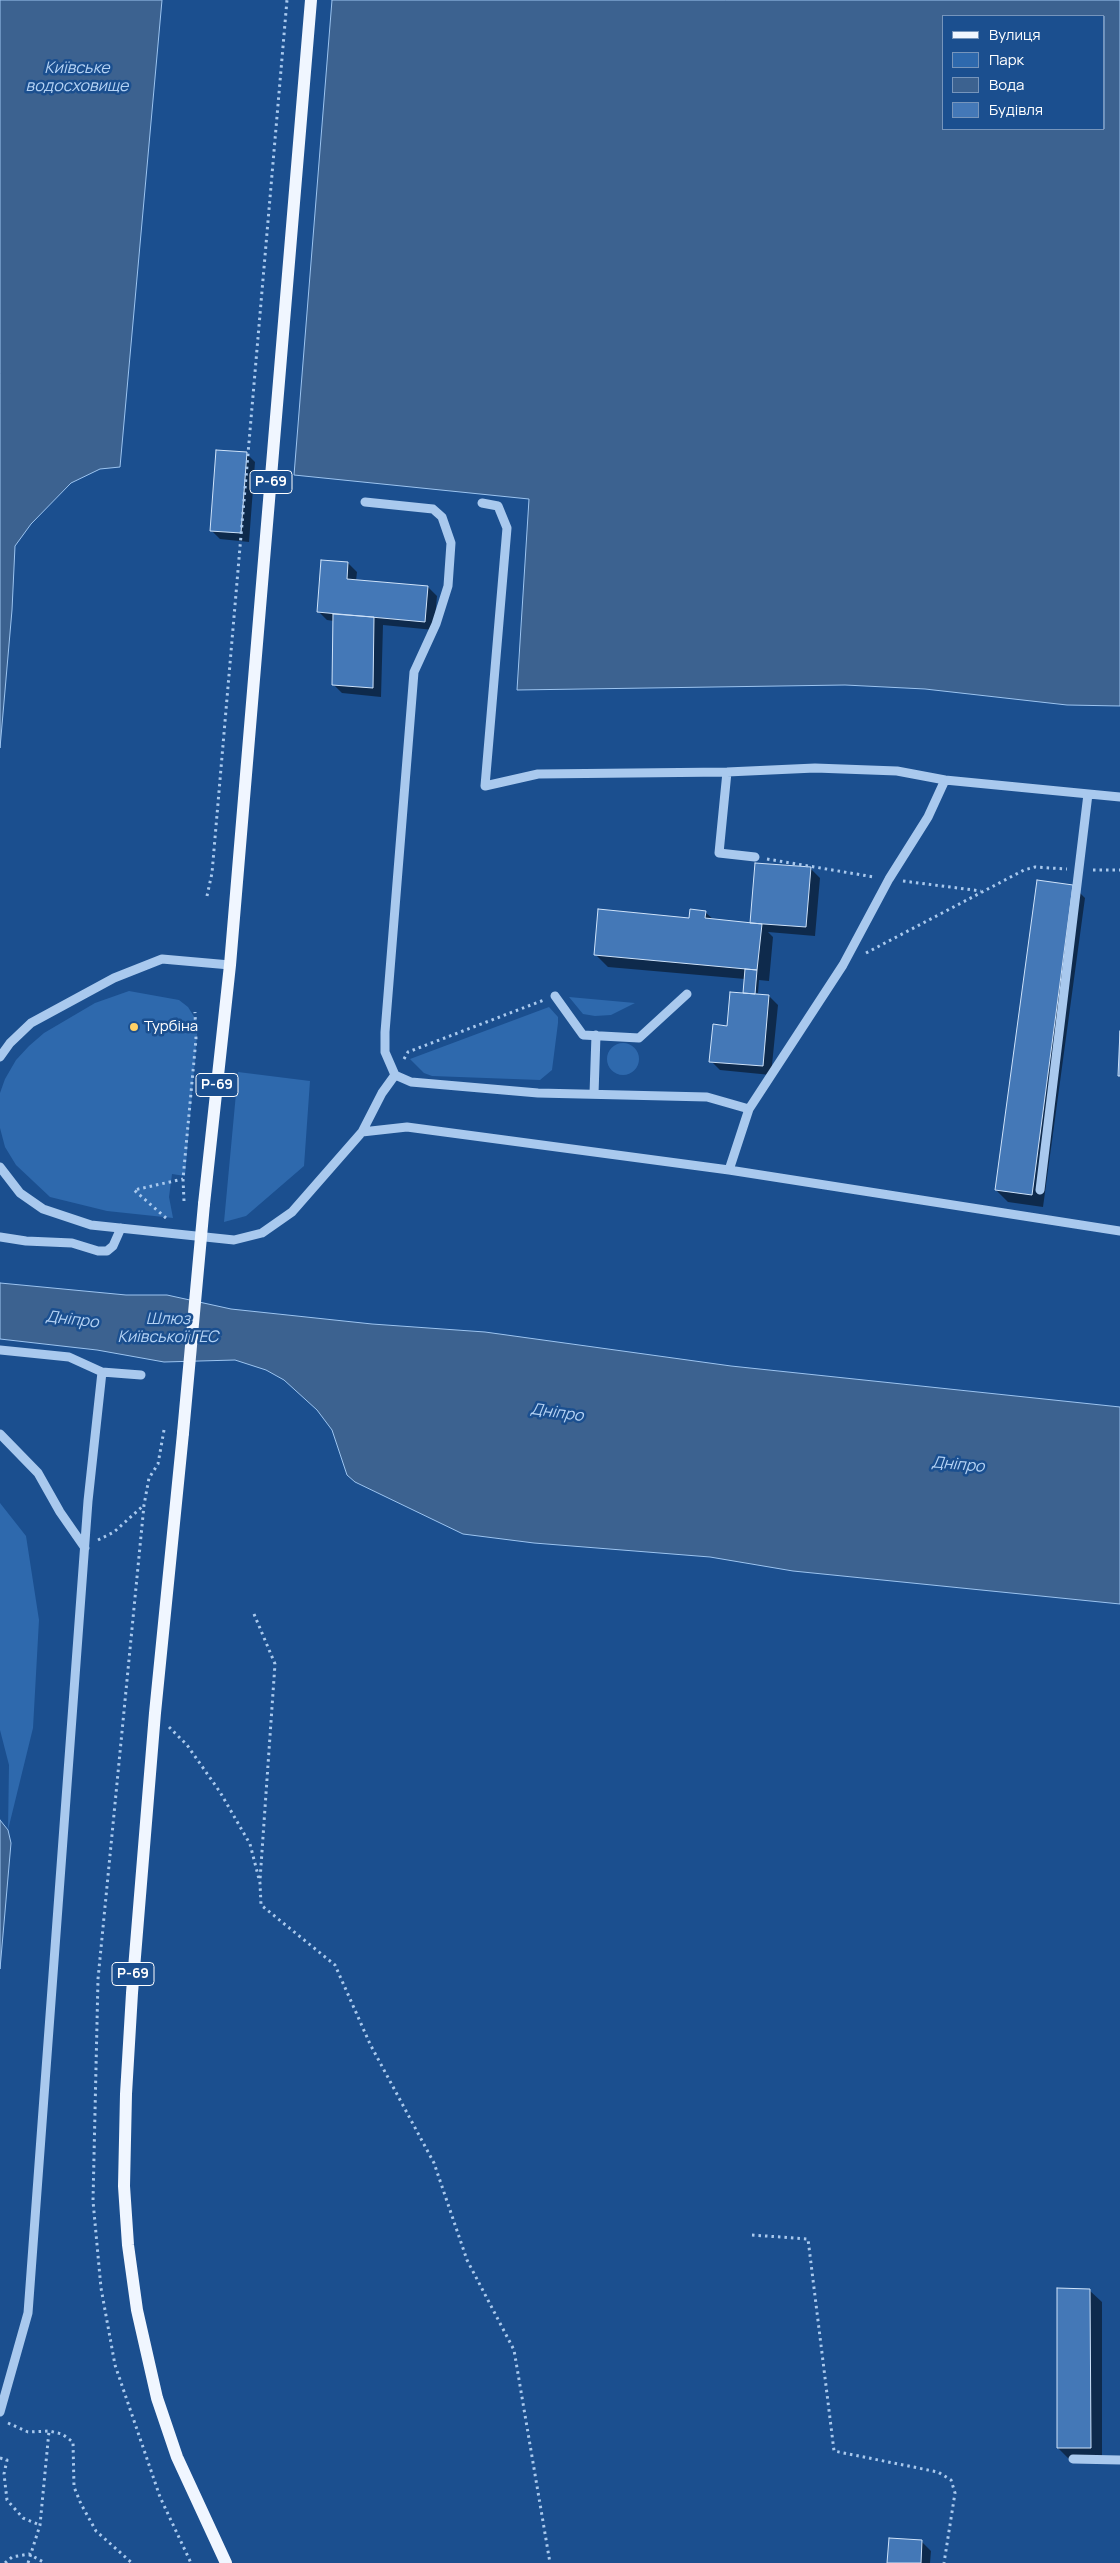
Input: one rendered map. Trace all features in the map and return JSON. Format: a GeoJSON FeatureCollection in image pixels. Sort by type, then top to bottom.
{"type":"FeatureCollection","features":[{"type":"Feature","properties":{"kind":"main road","name":"Р-69"},"geometry":{"type":"LineString","coordinates":[[226,2563],[178,2457],[157,2398],[137,2310],[128,2245],[124,2186],[126,2094],[132,1993],[155,1713],[204,1204],[230,965],[312,0]]}},
{"type":"Feature","properties":{"kind":"street"},"geometry":{"type":"LineString","coordinates":[[365,502],[434,509],[442,517],[451,542],[448,586],[436,624],[414,672],[384,1032],[385,1052],[395,1075],[411,1082],[538,1092],[707,1097],[749,1109]]}},
{"type":"Feature","properties":{"kind":"street"},"geometry":{"type":"LineString","coordinates":[[482,503],[498,506],[507,528],[485,786],[538,774],[862,768],[897,771],[945,780],[1120,797]]}},
{"type":"Feature","properties":{"kind":"street"},"geometry":{"type":"LineString","coordinates":[[727,772],[719,854],[755,857]]}},
{"type":"Feature","properties":{"kind":"street"},"geometry":{"type":"LineString","coordinates":[[729,1170],[749,1109],[843,965],[889,879],[928,817],[945,780]]}},
{"type":"Feature","properties":{"kind":"street"},"geometry":{"type":"LineString","coordinates":[[1040,1190],[1088,794]]}},
{"type":"Feature","properties":{"kind":"street"},"geometry":{"type":"LineString","coordinates":[[0,1057],[10,1042],[31,1023],[114,978],[162,959],[230,965]]}},
{"type":"Feature","properties":{"kind":"street"},"geometry":{"type":"LineString","coordinates":[[555,996],[584,1035],[639,1038],[687,994]]}},
{"type":"Feature","properties":{"kind":"street"},"geometry":{"type":"LineString","coordinates":[[594,1094],[596,1035]]}},
{"type":"Feature","properties":{"kind":"street"},"geometry":{"type":"LineString","coordinates":[[0,1167],[20,1193],[43,1209],[91,1225],[234,1240],[262,1232],[292,1212],[362,1132],[382,1093],[395,1075]]}},
{"type":"Feature","properties":{"kind":"street"},"geometry":{"type":"LineString","coordinates":[[362,1132],[407,1127],[729,1170],[1120,1231]]}},
{"type":"Feature","properties":{"kind":"street"},"geometry":{"type":"LineString","coordinates":[[0,1237],[26,1241],[72,1242],[98,1251],[107,1251],[113,1246],[121,1228]]}},
{"type":"Feature","properties":{"kind":"street"},"geometry":{"type":"LineString","coordinates":[[0,1350],[69,1357],[102,1372],[141,1376]]}},
{"type":"Feature","properties":{"kind":"street"},"geometry":{"type":"LineString","coordinates":[[0,2412],[6,2397],[28,2313],[84,1548],[102,1372]]}},
{"type":"Feature","properties":{"kind":"street"},"geometry":{"type":"LineString","coordinates":[[0,1434],[38,1473],[60,1512],[84,1548]]}},
{"type":"Feature","properties":{"kind":"street"},"geometry":{"type":"LineString","coordinates":[[1073,2459],[1120,2460]]}},
{"type":"Feature","properties":{"kind":"path"},"geometry":{"type":"LineString","coordinates":[[207,896],[212,873],[287,0]]}},
{"type":"Feature","properties":{"kind":"path"},"geometry":{"type":"LineString","coordinates":[[755,857],[889,879],[982,891]]}},
{"type":"Feature","properties":{"kind":"path"},"geometry":{"type":"LineString","coordinates":[[843,965],[1024,870],[1035,867],[1120,870]]}},
{"type":"Feature","properties":{"kind":"path"},"geometry":{"type":"LineString","coordinates":[[395,1075],[408,1052],[555,996]]}},
{"type":"Feature","properties":{"kind":"path"},"geometry":{"type":"LineString","coordinates":[[184,1201],[183,1179],[196,1039],[195,1012]]}},
{"type":"Feature","properties":{"kind":"path"},"geometry":{"type":"LineString","coordinates":[[170,1222],[134,1190],[183,1179]]}},
{"type":"Feature","properties":{"kind":"path"},"geometry":{"type":"LineString","coordinates":[[149,1478],[158,1464],[164,1430]]}},
{"type":"Feature","properties":{"kind":"path"},"geometry":{"type":"LineString","coordinates":[[84,1548],[114,1532],[144,1505]]}},
{"type":"Feature","properties":{"kind":"path"},"geometry":{"type":"LineString","coordinates":[[254,1614],[275,1664],[260,1883],[261,1906],[335,1965],[370,2044],[434,2163],[467,2260],[514,2350],[550,2563]]}},
{"type":"Feature","properties":{"kind":"path"},"geometry":{"type":"LineString","coordinates":[[155,1713],[187,1745],[220,1792],[250,1844],[260,1883]]}},
{"type":"Feature","properties":{"kind":"path"},"geometry":{"type":"LineString","coordinates":[[752,2235],[808,2239],[834,2451],[938,2472],[951,2480],[955,2493],[944,2563]]}},
{"type":"Feature","properties":{"kind":"path"},"geometry":{"type":"LineString","coordinates":[[0,2420],[28,2432],[49,2431],[62,2434],[73,2442],[74,2487],[81,2504],[96,2531],[132,2563]]}},
{"type":"Feature","properties":{"kind":"path"},"geometry":{"type":"LineString","coordinates":[[28,2563],[40,2525],[49,2431]]}},
{"type":"Feature","properties":{"kind":"path"},"geometry":{"type":"LineString","coordinates":[[0,2458],[7,2460],[4,2474],[7,2500],[24,2518],[40,2525]]}},
{"type":"Feature","properties":{"kind":"path"},"geometry":{"type":"LineString","coordinates":[[5,2563],[20,2554],[32,2555],[45,2563]]}},
{"type":"Feature","properties":{"kind":"green space"},"geometry":{"type":"Polygon","coordinates":[[[129,991],[179,1000],[188,1007],[198,1023],[185,1176],[172,1174],[169,1197],[173,1218],[107,1211],[50,1197],[16,1165],[5,1147],[0,1128],[0,1093],[5,1079],[16,1060],[29,1046],[44,1033],[95,1003],[129,991]]]}},
{"type":"Feature","properties":{"kind":"green space"},"geometry":{"type":"Polygon","coordinates":[[[569,997],[635,1003],[611,1015],[595,1016],[583,1014],[569,997]]]}},
{"type":"Feature","properties":{"kind":"green space"},"geometry":{"type":"Polygon","coordinates":[[[549,1007],[558,1017],[558,1023],[552,1070],[540,1080],[432,1076],[424,1073],[410,1059],[549,1007]]]}},
{"type":"Feature","properties":{"kind":"green space"},"geometry":{"type":"Polygon","coordinates":[[[623,1043],[629,1044],[634,1048],[638,1053],[638,1065],[634,1070],[629,1074],[623,1075],[617,1074],[612,1070],[608,1065],[607,1059],[608,1053],[612,1048],[617,1044],[623,1043]]]}},
{"type":"Feature","properties":{"kind":"green space"},"geometry":{"type":"Polygon","coordinates":[[[238,1072],[310,1081],[304,1166],[246,1216],[224,1222],[238,1072]]]}},
{"type":"Feature","properties":{"kind":"green space"},"geometry":{"type":"Polygon","coordinates":[[[0,1503],[26,1536],[39,1620],[33,1728],[8,1830],[9,1765],[0,1730],[0,1503]]]}},
{"type":"Feature","properties":{"kind":"water","name":"Київське водосховище"},"geometry":{"type":"Polygon","coordinates":[[[0,0],[162,0],[120,467],[100,469],[71,483],[31,524],[15,546],[12,610],[0,748],[0,0]]]}},
{"type":"Feature","properties":{"kind":"water"},"geometry":{"type":"Polygon","coordinates":[[[332,0],[1120,0],[1120,706],[1067,705],[925,689],[845,685],[517,690],[529,499],[294,475],[332,0]]]}},
{"type":"Feature","properties":{"kind":"water"},"geometry":{"type":"Polygon","coordinates":[[[0,1283],[126,1295],[167,1295],[231,1309],[372,1324],[485,1332],[731,1366],[1120,1407],[1120,1604],[793,1571],[710,1557],[534,1543],[463,1534],[355,1482],[347,1475],[332,1430],[317,1410],[284,1380],[266,1370],[235,1360],[164,1362],[97,1350],[0,1339],[0,1283]]]}},
{"type":"Feature","properties":{"kind":"water"},"geometry":{"type":"Polygon","coordinates":[[[0,1820],[8,1830],[11,1843],[0,1969],[0,1820]]]}},
{"type":"Feature","properties":{"kind":"building"},"geometry":{"type":"Polygon","coordinates":[[[216,450],[247,452],[241,533],[210,531],[216,450]]]}},
{"type":"Feature","properties":{"kind":"building"},"geometry":{"type":"Polygon","coordinates":[[[321,560],[348,562],[347,579],[428,586],[425,622],[317,612],[321,560]]]}},
{"type":"Feature","properties":{"kind":"building"},"geometry":{"type":"Polygon","coordinates":[[[333,614],[374,617],[373,688],[332,685],[333,614]]]}},
{"type":"Feature","properties":{"kind":"building"},"geometry":{"type":"Polygon","coordinates":[[[755,863],[811,867],[806,927],[750,923],[755,863]]]}},
{"type":"Feature","properties":{"kind":"building"},"geometry":{"type":"Polygon","coordinates":[[[1037,880],[1073,885],[1032,1195],[995,1190],[1037,880]]]}},
{"type":"Feature","properties":{"kind":"building"},"geometry":{"type":"Polygon","coordinates":[[[598,909],[689,918],[690,909],[706,911],[705,918],[762,924],[757,970],[594,955],[598,909]]]}},
{"type":"Feature","properties":{"kind":"building"},"geometry":{"type":"Polygon","coordinates":[[[745,969],[757,970],[755,994],[743,993],[745,969]]]}},
{"type":"Feature","properties":{"kind":"building"},"geometry":{"type":"Polygon","coordinates":[[[730,992],[769,995],[763,1066],[709,1062],[713,1024],[727,1026],[730,992]]]}},
{"type":"Feature","properties":{"kind":"building"},"geometry":{"type":"Polygon","coordinates":[[[1120,1031],[1120,1076],[1118,1076],[1120,1031]]]}},
{"type":"Feature","properties":{"kind":"building"},"geometry":{"type":"Polygon","coordinates":[[[1057,2288],[1090,2289],[1091,2448],[1057,2448],[1057,2288]]]}},
{"type":"Feature","properties":{"kind":"building"},"geometry":{"type":"Polygon","coordinates":[[[889,2538],[922,2540],[921,2563],[887,2563],[889,2538]]]}},
{"type":"Feature","properties":{"kind":"place","name":"Турбіна"},"geometry":{"type":"Point","coordinates":[134,1027]}},
{"type":"Feature","properties":{"kind":"water label","name":"Дніпро"},"geometry":{"type":"Point","coordinates":[72,1320]}},
{"type":"Feature","properties":{"kind":"water label","name":"Шлюз Київської ГЕС"},"geometry":{"type":"Point","coordinates":[168,1329]}},
{"type":"Feature","properties":{"kind":"water label","name":"Дніпро"},"geometry":{"type":"Point","coordinates":[557,1413]}},
{"type":"Feature","properties":{"kind":"water label","name":"Дніпро"},"geometry":{"type":"Point","coordinates":[958,1465]}}]}
